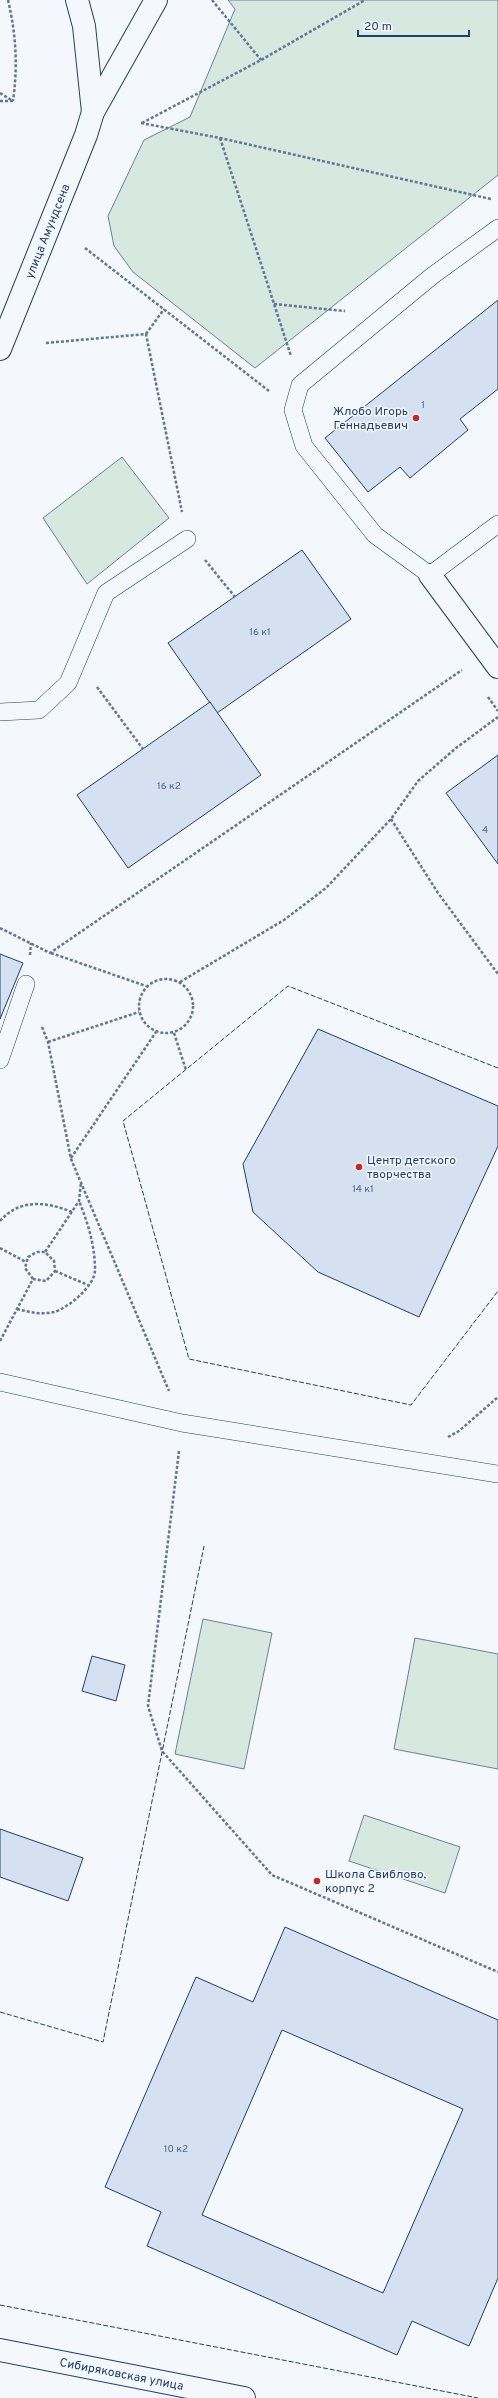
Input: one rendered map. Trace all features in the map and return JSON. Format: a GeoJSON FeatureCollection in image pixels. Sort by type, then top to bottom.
{"type":"FeatureCollection","features":[{"type":"Feature","properties":{"kind":"street","name":"улица Амундсена"},"geometry":{"type":"LineString","coordinates":[[77,0],[84,26],[93,112]]}},
{"type":"Feature","properties":{"kind":"street","name":"улица Амундсена"},"geometry":{"type":"LineString","coordinates":[[0,349],[86,135],[93,112],[156,0]]}},
{"type":"Feature","properties":{"kind":"street"},"geometry":{"type":"LineString","coordinates":[[430,575],[493,660]]}},
{"type":"Feature","properties":{"kind":"street","name":"Сибиряковская улица"},"geometry":{"type":"LineString","coordinates":[[0,2350],[244,2398]]}},
{"type":"Feature","properties":{"kind":"lane"},"geometry":{"type":"LineString","coordinates":[[498,228],[432,276],[300,385],[293,410],[304,446],[375,535],[430,575],[498,524]]}},
{"type":"Feature","properties":{"kind":"lane"},"geometry":{"type":"LineString","coordinates":[[0,712],[39,710],[68,683],[106,593],[187,539]]}},
{"type":"Feature","properties":{"kind":"lane"},"geometry":{"type":"LineString","coordinates":[[0,1060],[26,984]]}},
{"type":"Feature","properties":{"kind":"lane"},"geometry":{"type":"LineString","coordinates":[[0,1382],[182,1423],[498,1474]]}},
{"type":"Feature","properties":{"kind":"path"},"geometry":{"type":"LineString","coordinates":[[8,0],[14,25],[17,73],[13,101]]}},
{"type":"Feature","properties":{"kind":"path"},"geometry":{"type":"LineString","coordinates":[[212,0],[262,60]]}},
{"type":"Feature","properties":{"kind":"path"},"geometry":{"type":"LineString","coordinates":[[365,0],[262,60],[141,124],[220,138],[498,201]]}},
{"type":"Feature","properties":{"kind":"path"},"geometry":{"type":"LineString","coordinates":[[0,93],[13,101]]}},
{"type":"Feature","properties":{"kind":"path"},"geometry":{"type":"LineString","coordinates":[[0,101],[13,101]]}},
{"type":"Feature","properties":{"kind":"path"},"geometry":{"type":"LineString","coordinates":[[220,138],[300,385]]}},
{"type":"Feature","properties":{"kind":"path"},"geometry":{"type":"LineString","coordinates":[[85,248],[293,410]]}},
{"type":"Feature","properties":{"kind":"path"},"geometry":{"type":"LineString","coordinates":[[274,304],[386,314]]}},
{"type":"Feature","properties":{"kind":"path"},"geometry":{"type":"LineString","coordinates":[[164,309],[146,334],[187,539],[235,597]]}},
{"type":"Feature","properties":{"kind":"path"},"geometry":{"type":"LineString","coordinates":[[46,343],[146,334]]}},
{"type":"Feature","properties":{"kind":"path"},"geometry":{"type":"LineString","coordinates":[[50,953],[493,660]]}},
{"type":"Feature","properties":{"kind":"path"},"geometry":{"type":"LineString","coordinates":[[77,661],[143,749]]}},
{"type":"Feature","properties":{"kind":"path"},"geometry":{"type":"LineString","coordinates":[[180,982],[284,920],[326,888],[391,819],[418,781],[456,748],[498,717]]}},
{"type":"Feature","properties":{"kind":"path"},"geometry":{"type":"LineString","coordinates":[[391,819],[438,893],[498,974]]}},
{"type":"Feature","properties":{"kind":"path"},"geometry":{"type":"LineString","coordinates":[[0,928],[50,953],[146,986]]}},
{"type":"Feature","properties":{"kind":"path"},"geometry":{"type":"LineString","coordinates":[[163,978],[180,982],[192,996],[194,1005],[188,1022],[174,1032],[156,1032],[142,1020],[139,1012],[141,994],[146,986],[163,978]]}},
{"type":"Feature","properties":{"kind":"path"},"geometry":{"type":"LineString","coordinates":[[26,984],[48,1042],[71,1159],[182,1423],[148,1706],[162,1751],[272,1875],[498,1972]]}},
{"type":"Feature","properties":{"kind":"path"},"geometry":{"type":"LineString","coordinates":[[48,1042],[139,1012]]}},
{"type":"Feature","properties":{"kind":"path"},"geometry":{"type":"LineString","coordinates":[[71,1159],[156,1032]]}},
{"type":"Feature","properties":{"kind":"path"},"geometry":{"type":"LineString","coordinates":[[174,1032],[186,1070]]}},
{"type":"Feature","properties":{"kind":"path"},"geometry":{"type":"LineString","coordinates":[[45,1252],[79,1201],[81,1182]]}},
{"type":"Feature","properties":{"kind":"path"},"geometry":{"type":"LineString","coordinates":[[17,1309],[34,1314],[54,1312],[78,1298],[88,1285],[95,1271],[90,1229],[79,1201]]}},
{"type":"Feature","properties":{"kind":"path"},"geometry":{"type":"LineString","coordinates":[[0,1221],[18,1207],[35,1203],[54,1205],[72,1212]]}},
{"type":"Feature","properties":{"kind":"path"},"geometry":{"type":"LineString","coordinates":[[0,1248],[26,1262]]}},
{"type":"Feature","properties":{"kind":"path"},"geometry":{"type":"LineString","coordinates":[[37,1252],[45,1252],[54,1261],[55,1272],[46,1281],[33,1279],[25,1268],[28,1257],[37,1252]]}},
{"type":"Feature","properties":{"kind":"path"},"geometry":{"type":"LineString","coordinates":[[55,1272],[88,1285]]}},
{"type":"Feature","properties":{"kind":"path"},"geometry":{"type":"LineString","coordinates":[[0,1341],[33,1279]]}},
{"type":"Feature","properties":{"kind":"path"},"geometry":{"type":"LineString","coordinates":[[407,1460],[458,1431],[498,1396]]}},
{"type":"Feature","properties":{"kind":"shaded area"},"geometry":{"type":"Polygon","coordinates":[[[228,0],[498,0],[498,175],[255,368],[133,272],[114,246],[108,216],[144,140],[190,117],[235,9],[228,0]]]}},
{"type":"Feature","properties":{"kind":"shaded area"},"geometry":{"type":"Polygon","coordinates":[[[122,457],[169,518],[87,584],[43,518],[122,457]]]}},
{"type":"Feature","properties":{"kind":"shaded area"},"geometry":{"type":"Polygon","coordinates":[[[203,1619],[272,1633],[244,1769],[175,1754],[203,1619]]]}},
{"type":"Feature","properties":{"kind":"shaded area"},"geometry":{"type":"Polygon","coordinates":[[[415,1638],[498,1654],[498,1769],[394,1749],[415,1638]]]}},
{"type":"Feature","properties":{"kind":"shaded area"},"geometry":{"type":"Polygon","coordinates":[[[364,1815],[460,1847],[445,1893],[349,1861],[364,1815]]]}},
{"type":"Feature","properties":{"kind":"building"},"geometry":{"type":"Polygon","coordinates":[[[498,300],[498,389],[460,419],[468,430],[410,478],[400,467],[368,492],[325,438],[498,300]]]}},
{"type":"Feature","properties":{"kind":"building"},"geometry":{"type":"Polygon","coordinates":[[[302,550],[351,619],[217,713],[168,643],[302,550]]]}},
{"type":"Feature","properties":{"kind":"building"},"geometry":{"type":"Polygon","coordinates":[[[210,702],[261,775],[128,868],[77,795],[210,702]]]}},
{"type":"Feature","properties":{"kind":"building"},"geometry":{"type":"Polygon","coordinates":[[[498,755],[498,864],[446,793],[498,755]]]}},
{"type":"Feature","properties":{"kind":"building"},"geometry":{"type":"Polygon","coordinates":[[[0,954],[23,963],[0,1019],[0,954]]]}},
{"type":"Feature","properties":{"kind":"building"},"geometry":{"type":"Polygon","coordinates":[[[318,1029],[498,1106],[498,1146],[419,1317],[318,1272],[253,1212],[243,1164],[318,1029]]]}},
{"type":"Feature","properties":{"kind":"building"},"geometry":{"type":"Polygon","coordinates":[[[92,1656],[125,1665],[116,1701],[82,1691],[92,1656]]]}},
{"type":"Feature","properties":{"kind":"building"},"geometry":{"type":"Polygon","coordinates":[[[0,1829],[83,1858],[68,1901],[0,1877],[0,1829]]]}},
{"type":"Feature","properties":{"kind":"building"},"geometry":{"type":"Polygon","coordinates":[[[285,1927],[498,2020],[498,2278],[469,2346],[412,2321],[397,2355],[147,2246],[161,2212],[105,2187],[196,1977],[253,2002],[285,1927]],[[282,2030],[202,2215],[383,2293],[463,2109],[282,2030]]]}},
{"type":"Feature","properties":{"kind":"fence"},"geometry":{"type":"LineString","coordinates":[[498,1068],[288,986],[123,1121],[189,1359],[411,1405],[498,1291]]}},
{"type":"Feature","properties":{"kind":"fence"},"geometry":{"type":"LineString","coordinates":[[0,2012],[103,2042],[204,1546]]}},
{"type":"Feature","properties":{"kind":"fence"},"geometry":{"type":"LineString","coordinates":[[0,2305],[478,2398]]}},
{"type":"Feature","properties":{"kind":"place","name":"Жлобо Игорь Геннадьевич"},"geometry":{"type":"Point","coordinates":[416,418]}},
{"type":"Feature","properties":{"kind":"place","name":"Центр детского творчества"},"geometry":{"type":"Point","coordinates":[359,1167]}},
{"type":"Feature","properties":{"kind":"place","name":"Школа Свиблово, корпус 2"},"geometry":{"type":"Point","coordinates":[317,1881]}}]}
